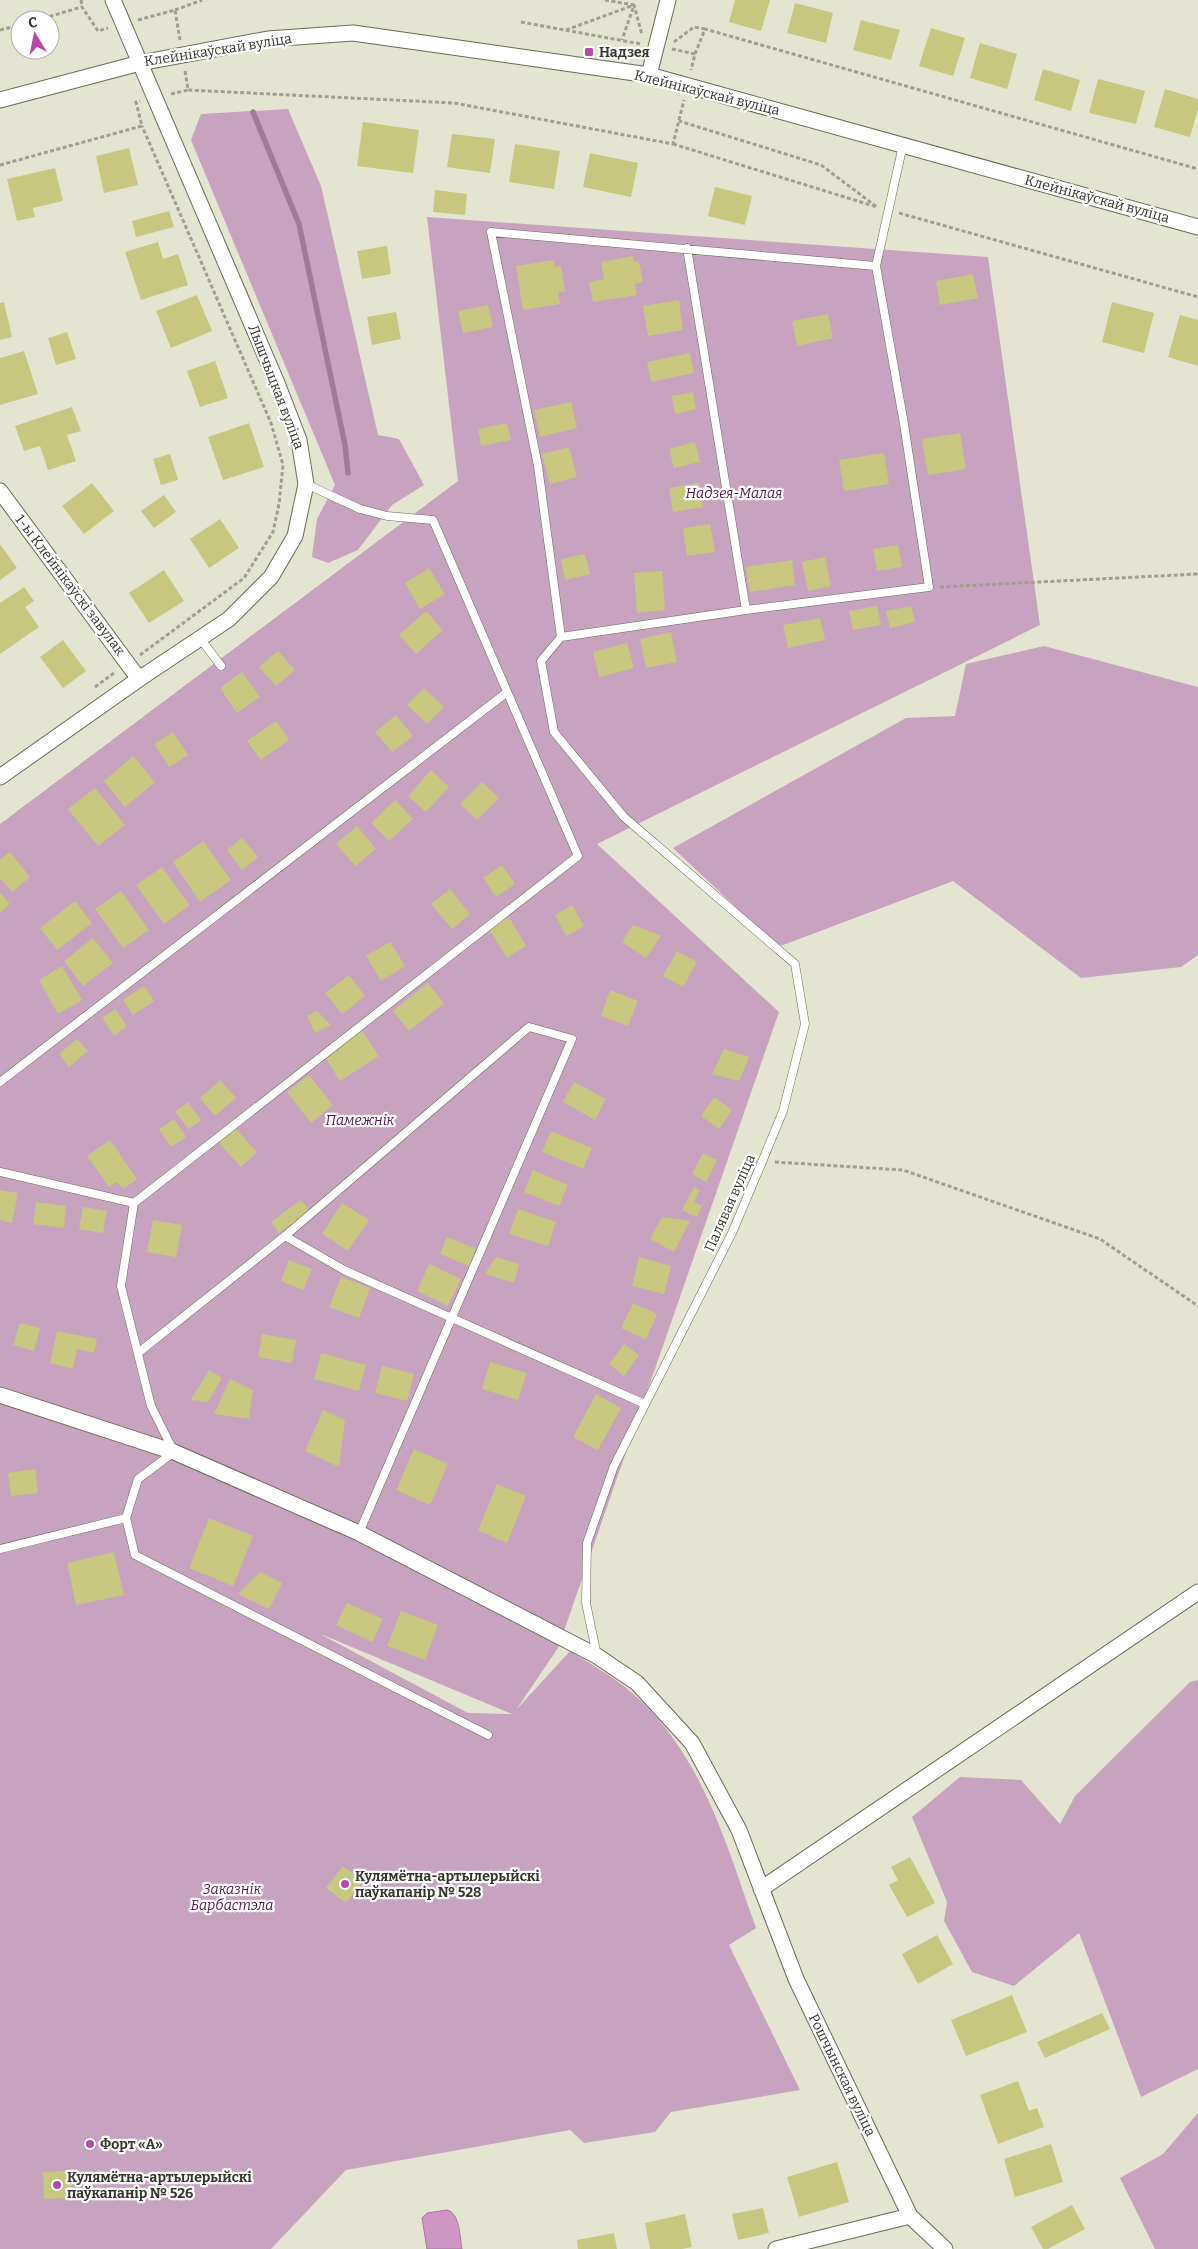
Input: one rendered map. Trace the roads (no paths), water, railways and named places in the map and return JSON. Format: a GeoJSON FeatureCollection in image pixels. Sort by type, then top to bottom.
{"type":"FeatureCollection","features":[{"type":"Feature","properties":{"kind":"street","name":"Лышчыцкая вуліца"},"geometry":{"type":"LineString","coordinates":[[0,777],[139,679],[229,619],[271,577],[295,536],[306,484],[299,440],[277,383],[113,0]]}},
{"type":"Feature","properties":{"kind":"street"},"geometry":{"type":"LineString","coordinates":[[648,75],[668,0]]}},
{"type":"Feature","properties":{"kind":"street","name":"Клейнікаўскай вуліца"},"geometry":{"type":"LineString","coordinates":[[0,100],[140,63],[268,39],[353,32],[648,75],[1198,227]]}},
{"type":"Feature","properties":{"kind":"street","name":"1-ы Клейнікаўскі завулак"},"geometry":{"type":"LineString","coordinates":[[0,491],[139,679]]}},
{"type":"Feature","properties":{"kind":"street","name":"Рошчынская вуліца"},"geometry":{"type":"LineString","coordinates":[[0,1395],[174,1452],[359,1534],[597,1656],[637,1683],[692,1743],[739,1830],[796,1979],[910,2216],[945,2249]]}},
{"type":"Feature","properties":{"kind":"street"},"geometry":{"type":"LineString","coordinates":[[761,1888],[1198,1592]]}},
{"type":"Feature","properties":{"kind":"street"},"geometry":{"type":"LineString","coordinates":[[776,2249],[910,2216]]}},
{"type":"Feature","properties":{"kind":"lane"},"geometry":{"type":"LineString","coordinates":[[876,266],[491,232],[538,466],[561,637],[746,610],[929,587],[904,424],[876,266],[904,145]]}},
{"type":"Feature","properties":{"kind":"lane"},"geometry":{"type":"LineString","coordinates":[[687,248],[746,610]]}},
{"type":"Feature","properties":{"kind":"lane"},"geometry":{"type":"LineString","coordinates":[[306,484],[360,509],[387,516],[433,520],[486,639],[506,693],[578,856],[134,1203],[121,1286],[151,1406],[174,1452],[138,1479],[126,1518],[135,1555],[488,1735]]}},
{"type":"Feature","properties":{"kind":"lane","name":"Палявая вуліца"},"geometry":{"type":"LineString","coordinates":[[561,637],[541,661],[554,732],[624,816],[795,964],[805,1024],[783,1111],[732,1234],[614,1466],[587,1543],[586,1602],[597,1656]]}},
{"type":"Feature","properties":{"kind":"lane"},"geometry":{"type":"LineString","coordinates":[[200,638],[221,666]]}},
{"type":"Feature","properties":{"kind":"lane"},"geometry":{"type":"LineString","coordinates":[[0,1082],[506,693]]}},
{"type":"Feature","properties":{"kind":"lane"},"geometry":{"type":"LineString","coordinates":[[138,1353],[285,1236],[529,1027],[572,1038],[359,1534]]}},
{"type":"Feature","properties":{"kind":"lane"},"geometry":{"type":"LineString","coordinates":[[0,1172],[134,1203]]}},
{"type":"Feature","properties":{"kind":"lane"},"geometry":{"type":"LineString","coordinates":[[285,1236],[344,1270],[645,1404]]}},
{"type":"Feature","properties":{"kind":"lane"},"geometry":{"type":"LineString","coordinates":[[0,1549],[126,1518]]}},
{"type":"Feature","properties":{"kind":"waterway"},"geometry":{"type":"LineString","coordinates":[[253,112],[299,224],[345,445],[348,473]]}},
{"type":"Feature","properties":{"kind":"place","name":"Надзея"},"geometry":{"type":"Point","coordinates":[589,52]}},
{"type":"Feature","properties":{"kind":"place","name":"Кулямётна-артылерыйскі паўкапанір № 528"},"geometry":{"type":"Point","coordinates":[345,1884]}},
{"type":"Feature","properties":{"kind":"place","name":"Форт «А»"},"geometry":{"type":"Point","coordinates":[90,2144]}},
{"type":"Feature","properties":{"kind":"place","name":"Кулямётна-артылерыйскі паўкапанір № 526"},"geometry":{"type":"Point","coordinates":[57,2185]}},
{"type":"Feature","properties":{"kind":"park label","name":"Надзея-Малая"},"geometry":{"type":"Point","coordinates":[734,493]}},
{"type":"Feature","properties":{"kind":"park label","name":"Памежнік"},"geometry":{"type":"Point","coordinates":[360,1120]}},
{"type":"Feature","properties":{"kind":"park label","name":"Заказнік Барбастэла"},"geometry":{"type":"Point","coordinates":[232,1898]}}]}
